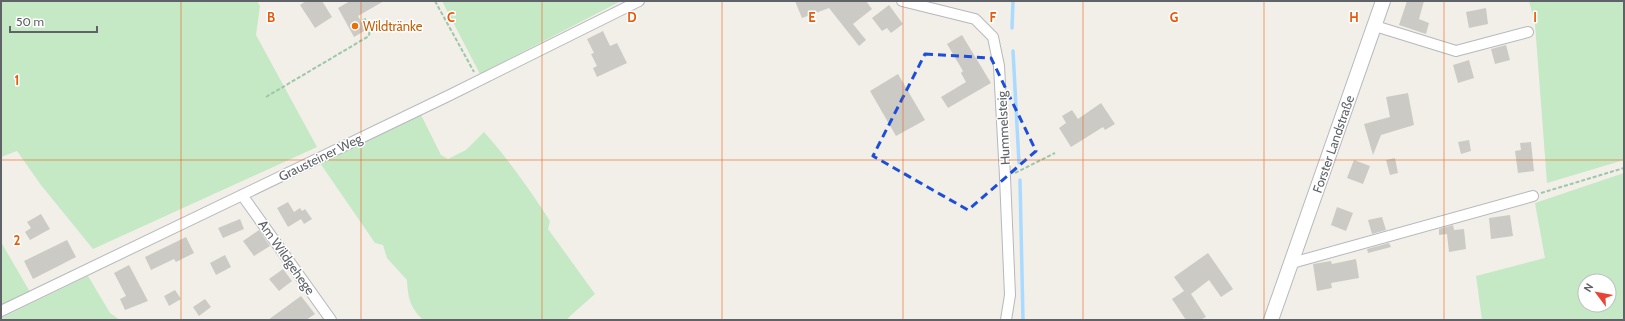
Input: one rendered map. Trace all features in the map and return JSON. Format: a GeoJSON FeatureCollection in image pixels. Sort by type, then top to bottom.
{"type":"FeatureCollection","features":[{"type":"Feature","properties":{"kind":"main road","name":"Forster Landstraße"},"geometry":{"type":"LineString","coordinates":[[1271,320],[1383,1]]}},
{"type":"Feature","properties":{"kind":"street","name":"Grausteiner Weg"},"geometry":{"type":"LineString","coordinates":[[1,311],[479,81],[639,1]]}},
{"type":"Feature","properties":{"kind":"street","name":"Hummelsteig"},"geometry":{"type":"LineString","coordinates":[[902,1],[975,19],[993,36],[999,66],[1006,178],[1010,295],[1006,320]]}},
{"type":"Feature","properties":{"kind":"street"},"geometry":{"type":"LineString","coordinates":[[1375,26],[1456,50],[1528,32]]}},
{"type":"Feature","properties":{"kind":"street","name":"Am Wildgehege"},"geometry":{"type":"LineString","coordinates":[[242,195],[331,320]]}},
{"type":"Feature","properties":{"kind":"street"},"geometry":{"type":"LineString","coordinates":[[1292,263],[1533,196]]}},
{"type":"Feature","properties":{"kind":"path"},"geometry":{"type":"LineString","coordinates":[[435,1],[479,81]]}},
{"type":"Feature","properties":{"kind":"path"},"geometry":{"type":"LineString","coordinates":[[266,97],[369,36],[370,25],[366,19],[361,21]]}},
{"type":"Feature","properties":{"kind":"path"},"geometry":{"type":"LineString","coordinates":[[1006,178],[1055,153]]}},
{"type":"Feature","properties":{"kind":"path"},"geometry":{"type":"LineString","coordinates":[[1533,196],[1624,168]]}},
{"type":"Feature","properties":{"kind":"highlighted area"},"geometry":{"type":"Polygon","coordinates":[[[925,54],[991,58],[1036,151],[968,210],[873,156],[925,54]]]}},
{"type":"Feature","properties":{"kind":"green space"},"geometry":{"type":"Polygon","coordinates":[[[1,1],[257,1],[260,6],[256,35],[317,147],[93,249],[41,185],[17,151],[1,157],[1,1]]]}},
{"type":"Feature","properties":{"kind":"green space"},"geometry":{"type":"Polygon","coordinates":[[[442,1],[621,1],[480,74],[442,1]]]}},
{"type":"Feature","properties":{"kind":"green space"},"geometry":{"type":"Polygon","coordinates":[[[1529,1],[1624,1],[1624,160],[1547,183],[1535,24],[1529,1]]]}},
{"type":"Feature","properties":{"kind":"green space"},"geometry":{"type":"Polygon","coordinates":[[[421,115],[441,155],[448,159],[466,150],[484,132],[502,153],[527,187],[550,221],[548,229],[595,294],[567,320],[423,320],[415,311],[410,302],[407,280],[387,258],[383,245],[375,243],[320,163],[421,115]]]}},
{"type":"Feature","properties":{"kind":"green space"},"geometry":{"type":"Polygon","coordinates":[[[1624,173],[1624,320],[1482,320],[1476,276],[1545,258],[1535,203],[1624,173]]]}},
{"type":"Feature","properties":{"kind":"green space"},"geometry":{"type":"Polygon","coordinates":[[[1,242],[30,292],[1,306],[1,242]]]}},
{"type":"Feature","properties":{"kind":"green space"},"geometry":{"type":"Polygon","coordinates":[[[88,276],[110,313],[120,320],[1,320],[1,318],[88,276]]]}},
{"type":"Feature","properties":{"kind":"building"},"geometry":{"type":"Polygon","coordinates":[[[306,1],[322,1],[332,17],[315,28],[300,5],[306,1]]]}},
{"type":"Feature","properties":{"kind":"building"},"geometry":{"type":"Polygon","coordinates":[[[350,1],[384,1],[358,16],[366,30],[354,37],[338,8],[350,1]]]}},
{"type":"Feature","properties":{"kind":"building"},"geometry":{"type":"Polygon","coordinates":[[[795,1],[866,1],[872,9],[853,24],[866,40],[859,46],[829,8],[802,18],[795,1]]]}},
{"type":"Feature","properties":{"kind":"building"},"geometry":{"type":"Polygon","coordinates":[[[1407,1],[1424,1],[1419,19],[1429,23],[1426,34],[1399,25],[1407,1]]]}},
{"type":"Feature","properties":{"kind":"building"},"geometry":{"type":"Polygon","coordinates":[[[889,5],[903,24],[891,33],[887,28],[882,31],[872,18],[889,5]]]}},
{"type":"Feature","properties":{"kind":"building"},"geometry":{"type":"Polygon","coordinates":[[[1486,8],[1488,24],[1469,28],[1466,12],[1486,8]]]}},
{"type":"Feature","properties":{"kind":"building"},"geometry":{"type":"Polygon","coordinates":[[[603,31],[610,46],[617,43],[627,63],[597,77],[593,68],[597,66],[591,54],[594,53],[587,39],[603,31]]]}},
{"type":"Feature","properties":{"kind":"building"},"geometry":{"type":"Polygon","coordinates":[[[962,35],[991,83],[948,108],[941,97],[966,82],[961,73],[963,71],[947,44],[962,35]]]}},
{"type":"Feature","properties":{"kind":"building"},"geometry":{"type":"Polygon","coordinates":[[[1506,45],[1510,60],[1495,64],[1491,49],[1506,45]]]}},
{"type":"Feature","properties":{"kind":"building"},"geometry":{"type":"Polygon","coordinates":[[[1469,60],[1474,78],[1458,83],[1453,65],[1469,60]]]}},
{"type":"Feature","properties":{"kind":"building"},"geometry":{"type":"Polygon","coordinates":[[[898,74],[925,120],[896,136],[870,91],[898,74]]]}},
{"type":"Feature","properties":{"kind":"building"},"geometry":{"type":"Polygon","coordinates":[[[1408,93],[1414,125],[1381,135],[1373,155],[1364,124],[1390,117],[1386,97],[1408,93]]]}},
{"type":"Feature","properties":{"kind":"building"},"geometry":{"type":"Polygon","coordinates":[[[1101,103],[1115,124],[1105,130],[1103,127],[1071,147],[1059,128],[1066,123],[1062,116],[1072,110],[1078,119],[1101,103]]]}},
{"type":"Feature","properties":{"kind":"building"},"geometry":{"type":"Polygon","coordinates":[[[1469,140],[1471,151],[1461,154],[1458,142],[1469,140]]]}},
{"type":"Feature","properties":{"kind":"building"},"geometry":{"type":"Polygon","coordinates":[[[1531,142],[1534,171],[1518,173],[1515,151],[1521,150],[1520,143],[1531,142]]]}},
{"type":"Feature","properties":{"kind":"building"},"geometry":{"type":"Polygon","coordinates":[[[1395,158],[1398,173],[1390,175],[1386,160],[1395,158]]]}},
{"type":"Feature","properties":{"kind":"building"},"geometry":{"type":"Polygon","coordinates":[[[1354,160],[1370,166],[1363,184],[1347,178],[1354,160]]]}},
{"type":"Feature","properties":{"kind":"building"},"geometry":{"type":"Polygon","coordinates":[[[288,202],[294,212],[300,208],[302,211],[305,209],[312,219],[304,224],[301,219],[288,227],[277,208],[288,202]]]}},
{"type":"Feature","properties":{"kind":"building"},"geometry":{"type":"Polygon","coordinates":[[[1337,207],[1353,213],[1346,231],[1331,225],[1337,207]]]}},
{"type":"Feature","properties":{"kind":"building"},"geometry":{"type":"Polygon","coordinates":[[[41,214],[50,229],[30,240],[25,232],[31,228],[27,222],[41,214]]]}},
{"type":"Feature","properties":{"kind":"building"},"geometry":{"type":"Polygon","coordinates":[[[1510,215],[1513,236],[1491,239],[1489,218],[1510,215]]]}},
{"type":"Feature","properties":{"kind":"building"},"geometry":{"type":"Polygon","coordinates":[[[1382,217],[1386,230],[1372,234],[1368,220],[1382,217]]]}},
{"type":"Feature","properties":{"kind":"building"},"geometry":{"type":"Polygon","coordinates":[[[240,219],[244,229],[223,238],[218,228],[240,219]]]}},
{"type":"Feature","properties":{"kind":"building"},"geometry":{"type":"Polygon","coordinates":[[[1453,225],[1454,230],[1464,229],[1466,249],[1449,252],[1447,234],[1439,235],[1439,229],[1453,225]]]}},
{"type":"Feature","properties":{"kind":"building"},"geometry":{"type":"Polygon","coordinates":[[[259,230],[270,246],[254,256],[243,241],[259,230]]]}},
{"type":"Feature","properties":{"kind":"building"},"geometry":{"type":"Polygon","coordinates":[[[186,237],[194,253],[176,262],[174,259],[151,270],[145,257],[186,237]]]}},
{"type":"Feature","properties":{"kind":"building"},"geometry":{"type":"Polygon","coordinates":[[[67,240],[76,257],[33,279],[24,261],[67,240]]]}},
{"type":"Feature","properties":{"kind":"building"},"geometry":{"type":"Polygon","coordinates":[[[1389,243],[1391,247],[1368,253],[1367,249],[1389,243]]]}},
{"type":"Feature","properties":{"kind":"building"},"geometry":{"type":"Polygon","coordinates":[[[1208,253],[1233,289],[1221,297],[1209,280],[1191,294],[1206,317],[1200,320],[1186,320],[1172,299],[1184,291],[1174,277],[1208,253]]]}},
{"type":"Feature","properties":{"kind":"building"},"geometry":{"type":"Polygon","coordinates":[[[225,255],[231,267],[216,275],[210,263],[225,255]]]}},
{"type":"Feature","properties":{"kind":"building"},"geometry":{"type":"Polygon","coordinates":[[[1356,259],[1359,278],[1331,283],[1332,288],[1317,291],[1313,264],[1331,261],[1332,264],[1356,259]]]}},
{"type":"Feature","properties":{"kind":"building"},"geometry":{"type":"Polygon","coordinates":[[[129,265],[148,301],[125,310],[120,299],[126,296],[114,273],[129,265]]]}},
{"type":"Feature","properties":{"kind":"building"},"geometry":{"type":"Polygon","coordinates":[[[283,269],[292,281],[279,291],[269,279],[283,269]]]}},
{"type":"Feature","properties":{"kind":"building"},"geometry":{"type":"Polygon","coordinates":[[[175,290],[181,299],[169,306],[164,296],[175,290]]]}},
{"type":"Feature","properties":{"kind":"building"},"geometry":{"type":"Polygon","coordinates":[[[301,296],[315,314],[306,320],[268,320],[301,296]]]}},
{"type":"Feature","properties":{"kind":"building"},"geometry":{"type":"Polygon","coordinates":[[[205,299],[211,307],[199,316],[193,307],[205,299]]]}},
{"type":"Feature","properties":{"kind":"waterway"},"geometry":{"type":"LineString","coordinates":[[1012,28],[1013,1]]}},
{"type":"Feature","properties":{"kind":"waterway"},"geometry":{"type":"LineString","coordinates":[[1013,51],[1019,163]]}},
{"type":"Feature","properties":{"kind":"waterway"},"geometry":{"type":"LineString","coordinates":[[1020,180],[1023,320]]}},
{"type":"Feature","properties":{"kind":"place","name":"Wildtränke"},"geometry":{"type":"Point","coordinates":[355,26]}}]}
